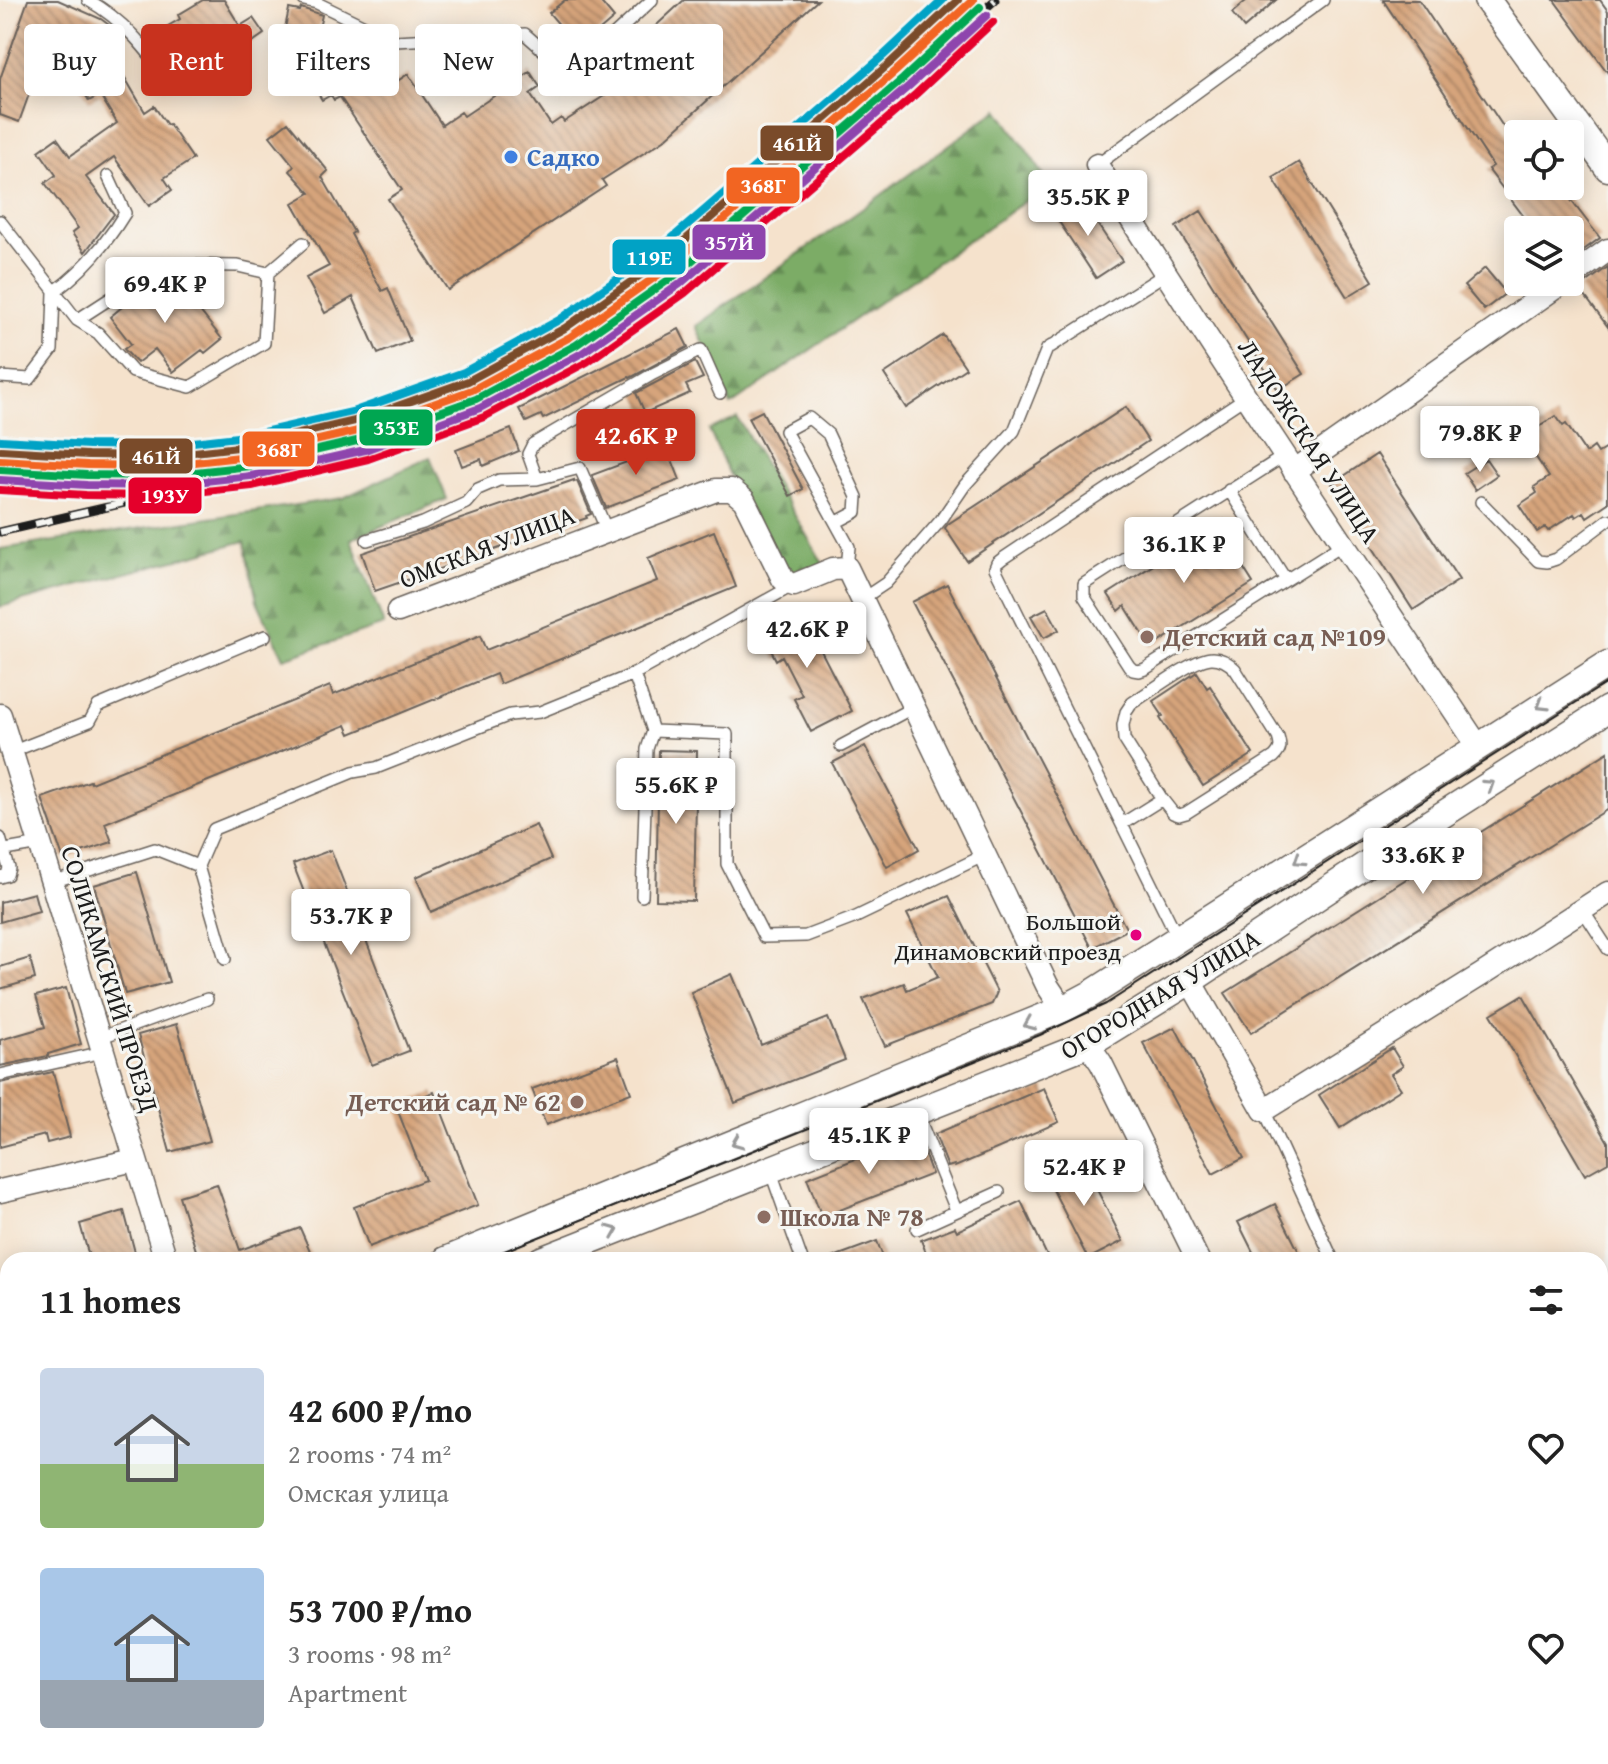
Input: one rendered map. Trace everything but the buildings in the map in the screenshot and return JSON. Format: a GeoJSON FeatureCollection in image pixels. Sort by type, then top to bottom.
{"type":"FeatureCollection","features":[{"type":"Feature","properties":{"kind":"street"},"geometry":{"type":"LineString","coordinates":[[1487,0],[1608,168]]}},
{"type":"Feature","properties":{"kind":"street","name":"ЛАДОЖСКАЯ УЛИЦА"},"geometry":{"type":"LineString","coordinates":[[1097,165],[1289,464],[1478,746]]}},
{"type":"Feature","properties":{"kind":"street"},"geometry":{"type":"LineString","coordinates":[[1584,267],[1608,250]]}},
{"type":"Feature","properties":{"kind":"street"},"geometry":{"type":"LineString","coordinates":[[1289,464],[1542,296]]}},
{"type":"Feature","properties":{"kind":"street","name":"ОМСКАЯ УЛИЦА"},"geometry":{"type":"LineString","coordinates":[[398,611],[716,490],[732,490],[744,500],[783,579],[794,585]]}},
{"type":"Feature","properties":{"kind":"street"},"geometry":{"type":"LineString","coordinates":[[794,585],[833,569],[847,568],[1047,985],[1063,1009]]}},
{"type":"Feature","properties":{"kind":"street","name":"ОГОРОДНАЯ УЛИЦА"},"geometry":{"type":"LineString","coordinates":[[466,1252],[1063,1009],[1608,664]]}},
{"type":"Feature","properties":{"kind":"street","name":"ОГОРОДНАЯ УЛИЦА"},"geometry":{"type":"LineString","coordinates":[[561,1252],[1088,1044],[1608,709]]}},
{"type":"Feature","properties":{"kind":"street","name":"СОЛИКАМСКИЙ ПРОЕЗД"},"geometry":{"type":"LineString","coordinates":[[0,715],[163,1252]]}},
{"type":"Feature","properties":{"kind":"street"},"geometry":{"type":"LineString","coordinates":[[1190,981],[1264,1110],[1608,893]]}},
{"type":"Feature","properties":{"kind":"street"},"geometry":{"type":"LineString","coordinates":[[1088,1044],[1101,1063],[1194,1252]]}},
{"type":"Feature","properties":{"kind":"street"},"geometry":{"type":"LineString","coordinates":[[0,1191],[134,1160]]}},
{"type":"Feature","properties":{"kind":"lane"},"geometry":{"type":"LineString","coordinates":[[88,0],[109,12],[141,43]]}},
{"type":"Feature","properties":{"kind":"lane"},"geometry":{"type":"LineString","coordinates":[[304,0],[317,3],[395,41],[525,34],[560,65],[586,61],[652,0]]}},
{"type":"Feature","properties":{"kind":"lane"},"geometry":{"type":"LineString","coordinates":[[1097,165],[1323,0]]}},
{"type":"Feature","properties":{"kind":"lane"},"geometry":{"type":"LineString","coordinates":[[0,377],[30,379],[52,350],[54,292],[73,277],[111,236],[125,213],[108,176]]}},
{"type":"Feature","properties":{"kind":"lane"},"geometry":{"type":"LineString","coordinates":[[0,221],[77,320],[98,333],[133,372],[190,387],[264,343],[268,273],[303,243]]}},
{"type":"Feature","properties":{"kind":"lane"},"geometry":{"type":"LineString","coordinates":[[77,320],[162,265],[238,266],[268,273]]}},
{"type":"Feature","properties":{"kind":"lane"},"geometry":{"type":"LineString","coordinates":[[862,599],[886,583],[941,520],[965,485],[1014,431],[1047,349],[1165,274]]}},
{"type":"Feature","properties":{"kind":"lane"},"geometry":{"type":"LineString","coordinates":[[537,479],[528,454],[533,444],[653,374],[701,350],[720,393]]}},
{"type":"Feature","properties":{"kind":"lane"},"geometry":{"type":"LineString","coordinates":[[1178,938],[995,568],[997,563],[1246,397]]}},
{"type":"Feature","properties":{"kind":"lane"},"geometry":{"type":"LineString","coordinates":[[837,522],[856,512],[857,497],[828,434],[809,418],[785,431],[849,547],[847,568]]}},
{"type":"Feature","properties":{"kind":"lane"},"geometry":{"type":"LineString","coordinates":[[1289,464],[1229,490],[1084,584],[1084,596],[1129,666],[1139,671],[1343,544]]}},
{"type":"Feature","properties":{"kind":"lane"},"geometry":{"type":"LineString","coordinates":[[367,540],[423,523],[466,503],[478,489],[499,480],[537,479],[580,468],[607,531]]}},
{"type":"Feature","properties":{"kind":"lane"},"geometry":{"type":"LineString","coordinates":[[1229,490],[1286,580]]}},
{"type":"Feature","properties":{"kind":"lane"},"geometry":{"type":"LineString","coordinates":[[1481,502],[1538,561],[1556,559],[1608,520]]}},
{"type":"Feature","properties":{"kind":"lane"},"geometry":{"type":"LineString","coordinates":[[225,959],[198,866],[214,829],[353,772],[376,768],[510,715],[540,712],[634,674],[794,585]]}},
{"type":"Feature","properties":{"kind":"lane"},"geometry":{"type":"LineString","coordinates":[[11,752],[90,721],[98,706],[265,636]]}},
{"type":"Feature","properties":{"kind":"lane"},"geometry":{"type":"LineString","coordinates":[[1213,658],[1227,661],[1278,737],[1280,751],[1186,813],[1173,813],[1162,799],[1124,739],[1126,712],[1132,703],[1199,660],[1213,658]]}},
{"type":"Feature","properties":{"kind":"lane"},"geometry":{"type":"LineString","coordinates":[[634,674],[653,731],[647,749],[642,896]]}},
{"type":"Feature","properties":{"kind":"lane"},"geometry":{"type":"LineString","coordinates":[[841,746],[914,707]]}},
{"type":"Feature","properties":{"kind":"lane"},"geometry":{"type":"LineString","coordinates":[[653,731],[727,734],[727,864],[764,937],[806,936],[856,917],[985,855]]}},
{"type":"Feature","properties":{"kind":"lane"},"geometry":{"type":"LineString","coordinates":[[1122,824],[1162,799]]}},
{"type":"Feature","properties":{"kind":"lane"},"geometry":{"type":"LineString","coordinates":[[0,877],[7,875],[9,868],[1,847],[40,844]]}},
{"type":"Feature","properties":{"kind":"lane"},"geometry":{"type":"LineString","coordinates":[[52,882],[155,849],[198,866]]}},
{"type":"Feature","properties":{"kind":"lane"},"geometry":{"type":"LineString","coordinates":[[1582,908],[1608,949]]}},
{"type":"Feature","properties":{"kind":"lane"},"geometry":{"type":"LineString","coordinates":[[0,1075],[101,1045],[207,999]]}},
{"type":"Feature","properties":{"kind":"lane"},"geometry":{"type":"LineString","coordinates":[[1264,1110],[1329,1252]]}},
{"type":"Feature","properties":{"kind":"lane"},"geometry":{"type":"LineString","coordinates":[[917,1113],[956,1210]]}},
{"type":"Feature","properties":{"kind":"lane"},"geometry":{"type":"LineString","coordinates":[[769,1169],[799,1252]]}},
{"type":"Feature","properties":{"kind":"lane"},"geometry":{"type":"LineString","coordinates":[[917,1229],[999,1192]]}},
{"type":"Feature","properties":{"kind":"green space"},"geometry":{"type":"Polygon","coordinates":[[[998,109],[1050,184],[731,405],[696,326],[998,109]]]}},
{"type":"Feature","properties":{"kind":"green space"},"geometry":{"type":"Polygon","coordinates":[[[737,417],[824,565],[796,576],[787,573],[733,484],[709,430],[737,417]]]}},
{"type":"Feature","properties":{"kind":"green space"},"geometry":{"type":"Polygon","coordinates":[[[430,457],[447,499],[351,539],[384,625],[284,658],[257,601],[245,541],[0,607],[0,549],[343,498],[430,457]]]}},
{"type":"Feature","properties":{"kind":"tram line"},"geometry":{"type":"LineString","coordinates":[[502,1252],[1040,1035],[1106,1004],[1608,682]]}},
{"type":"Feature","properties":{"kind":"railway"},"geometry":{"type":"LineString","coordinates":[[0,532],[365,447],[478,404],[588,349],[684,277],[995,0]]}},
{"type":"Feature","properties":{"kind":"railway"},"geometry":{"type":"LineString","coordinates":[[882,87],[916,53]]}},
{"type":"Feature","properties":{"kind":"transit line","name":"119Е"},"geometry":{"type":"LineString","coordinates":[[1,440],[158,446],[246,436],[352,412],[464,372],[559,320],[656,252],[883,56],[943,0]]}},
{"type":"Feature","properties":{"kind":"transit line","name":"461Й"},"geometry":{"type":"LineString","coordinates":[[1,450],[159,456],[247,446],[355,421],[468,381],[565,328],[662,260],[889,64],[958,0]]}},
{"type":"Feature","properties":{"kind":"transit line","name":"368Г"},"geometry":{"type":"LineString","coordinates":[[0,460],[159,466],[249,456],[358,431],[472,390],[570,337],[668,268],[896,71],[973,0]]}},
{"type":"Feature","properties":{"kind":"transit line","name":"353Е"},"geometry":{"type":"LineString","coordinates":[[0,470],[159,476],[250,466],[361,440],[476,399],[576,345],[674,276],[903,79],[980,7]]}},
{"type":"Feature","properties":{"kind":"transit line","name":"357Й"},"geometry":{"type":"LineString","coordinates":[[0,480],[159,486],[251,476],[365,450],[480,408],[582,353],[680,284],[987,15]]}},
{"type":"Feature","properties":{"kind":"transit line","name":"193У"},"geometry":{"type":"LineString","coordinates":[[0,490],[159,496],[252,486],[368,459],[484,417],[587,362],[685,293],[916,94],[993,22]]}},
{"type":"Feature","properties":{"kind":"place","name":"Садко"},"geometry":{"type":"Point","coordinates":[511,157]}},
{"type":"Feature","properties":{"kind":"place","name":"Детский сад №109"},"geometry":{"type":"Point","coordinates":[1147,637]}},
{"type":"Feature","properties":{"kind":"place","name":"Большой Динамовский проезд"},"geometry":{"type":"Point","coordinates":[1136,935]}},
{"type":"Feature","properties":{"kind":"place","name":"Детский сад № 62"},"geometry":{"type":"Point","coordinates":[577,1102]}},
{"type":"Feature","properties":{"kind":"place","name":"Школа № 78"},"geometry":{"type":"Point","coordinates":[764,1217]}}]}
